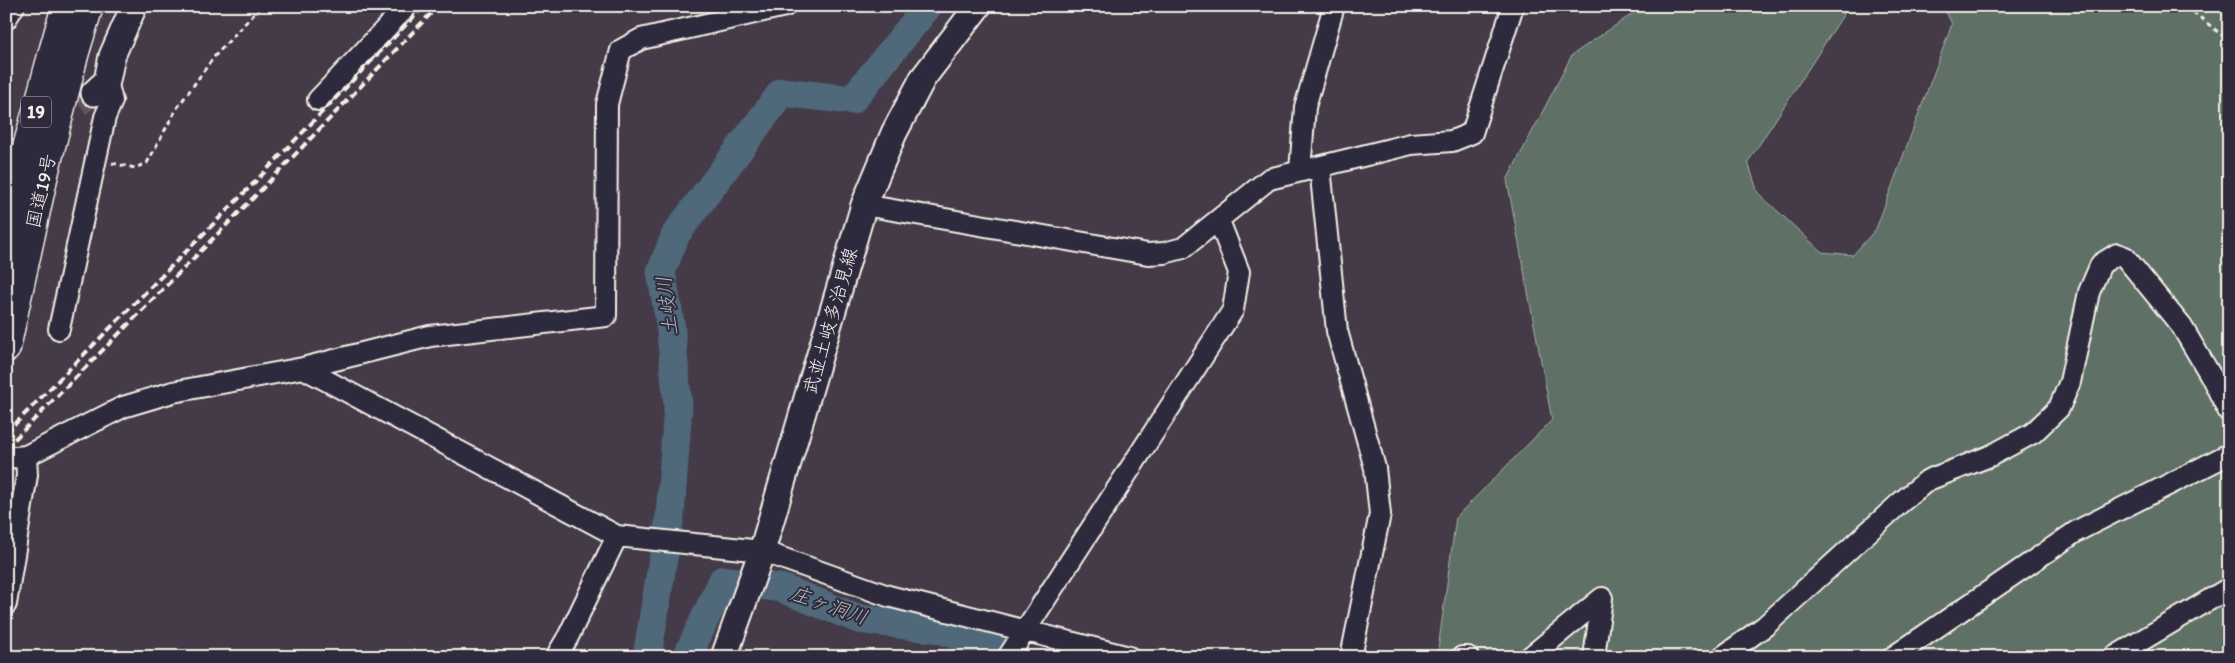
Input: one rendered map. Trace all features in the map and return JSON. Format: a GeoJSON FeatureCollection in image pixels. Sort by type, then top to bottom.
{"type":"FeatureCollection","features":[{"type":"Feature","properties":{"kind":"highway","name":"国道19号"},"geometry":{"type":"LineString","coordinates":[[64,53],[66,6]]}},
{"type":"Feature","properties":{"kind":"highway","name":"国道19号"},"geometry":{"type":"LineString","coordinates":[[6,241],[20,163],[64,53],[89,6]]}},
{"type":"Feature","properties":{"kind":"highway","name":"国道19号"},"geometry":{"type":"LineString","coordinates":[[6,348],[20,163]]}},
{"type":"Feature","properties":{"kind":"main road"},"geometry":{"type":"LineString","coordinates":[[100,87],[134,6]]}},
{"type":"Feature","properties":{"kind":"main road","name":"武並土岐多治見線"},"geometry":{"type":"LineString","coordinates":[[724,657],[744,603],[864,205],[894,132],[924,78],[978,6]]}},
{"type":"Feature","properties":{"kind":"street"},"geometry":{"type":"LineString","coordinates":[[6,19],[14,6]]}},
{"type":"Feature","properties":{"kind":"street"},"geometry":{"type":"LineString","coordinates":[[318,100],[406,6]]}},
{"type":"Feature","properties":{"kind":"street"},"geometry":{"type":"LineString","coordinates":[[6,458],[26,456],[123,407],[173,392],[303,368],[430,336],[606,316],[607,104],[621,50],[641,39],[785,6]]}},
{"type":"Feature","properties":{"kind":"street"},"geometry":{"type":"LineString","coordinates":[[1300,171],[1305,108],[1334,6]]}},
{"type":"Feature","properties":{"kind":"street"},"geometry":{"type":"LineString","coordinates":[[864,205],[1148,254],[1164,253],[1183,248],[1269,179],[1411,144],[1452,141],[1472,132],[1513,6]]}},
{"type":"Feature","properties":{"kind":"street"},"geometry":{"type":"LineString","coordinates":[[59,329],[105,117],[112,101],[100,87]]}},
{"type":"Feature","properties":{"kind":"street"},"geometry":{"type":"LineString","coordinates":[[1320,167],[1337,331],[1375,468],[1380,514],[1351,657]]}},
{"type":"Feature","properties":{"kind":"street"},"geometry":{"type":"LineString","coordinates":[[1008,657],[1233,310],[1239,272],[1219,221]]}},
{"type":"Feature","properties":{"kind":"street"},"geometry":{"type":"LineString","coordinates":[[1722,657],[1765,626],[1900,503],[1928,480],[1990,456],[2033,433],[2059,408],[2070,382],[2089,292],[2101,264],[2117,254],[2125,257],[2182,327],[2211,376],[2229,412]]}},
{"type":"Feature","properties":{"kind":"street"},"geometry":{"type":"LineString","coordinates":[[303,368],[617,536],[758,554],[888,596],[1129,657]]}},
{"type":"Feature","properties":{"kind":"street"},"geometry":{"type":"LineString","coordinates":[[1893,657],[2077,531],[2229,454]]}},
{"type":"Feature","properties":{"kind":"street"},"geometry":{"type":"LineString","coordinates":[[7,598],[27,476],[26,456]]}},
{"type":"Feature","properties":{"kind":"street"},"geometry":{"type":"LineString","coordinates":[[556,657],[568,637],[617,536]]}},
{"type":"Feature","properties":{"kind":"street"},"geometry":{"type":"LineString","coordinates":[[2114,657],[2229,588]]}},
{"type":"Feature","properties":{"kind":"street"},"geometry":{"type":"LineString","coordinates":[[1530,657],[1602,598],[1594,657]]}},
{"type":"Feature","properties":{"kind":"street"},"geometry":{"type":"LineString","coordinates":[[1462,657],[1468,657]]}},
{"type":"Feature","properties":{"kind":"path"},"geometry":{"type":"LineString","coordinates":[[96,160],[135,168],[147,163],[177,108],[214,57],[262,6]]}},
{"type":"Feature","properties":{"kind":"path"},"geometry":{"type":"LineString","coordinates":[[2186,6],[2229,41]]}},
{"type":"Feature","properties":{"kind":"green space"},"geometry":{"type":"Polygon","coordinates":[[[1644,6],[1849,6],[1748,162],[1758,193],[1822,252],[1853,255],[1876,229],[1952,24],[1943,6],[2229,6],[2229,657],[1437,657],[1456,517],[1552,420],[1507,180],[1572,55],[1644,6]]]}},
{"type":"Feature","properties":{"kind":"waterway","name":"土岐川"},"geometry":{"type":"LineString","coordinates":[[647,657],[670,516],[678,406],[670,322],[661,272],[676,234],[782,92],[852,100],[928,6]]}},
{"type":"Feature","properties":{"kind":"waterway","name":"庄ヶ洞川"},"geometry":{"type":"LineString","coordinates":[[687,657],[723,580],[781,588],[859,619],[939,629],[1015,657]]}},
{"type":"Feature","properties":{"kind":"tunnel"},"geometry":{"type":"LineString","coordinates":[[48,125],[94,93]]}},
{"type":"Feature","properties":{"kind":"railway"},"geometry":{"type":"LineString","coordinates":[[6,433],[253,184],[424,6]]}},
{"type":"Feature","properties":{"kind":"railway"},"geometry":{"type":"LineString","coordinates":[[6,448],[261,190],[438,6]]}}]}
